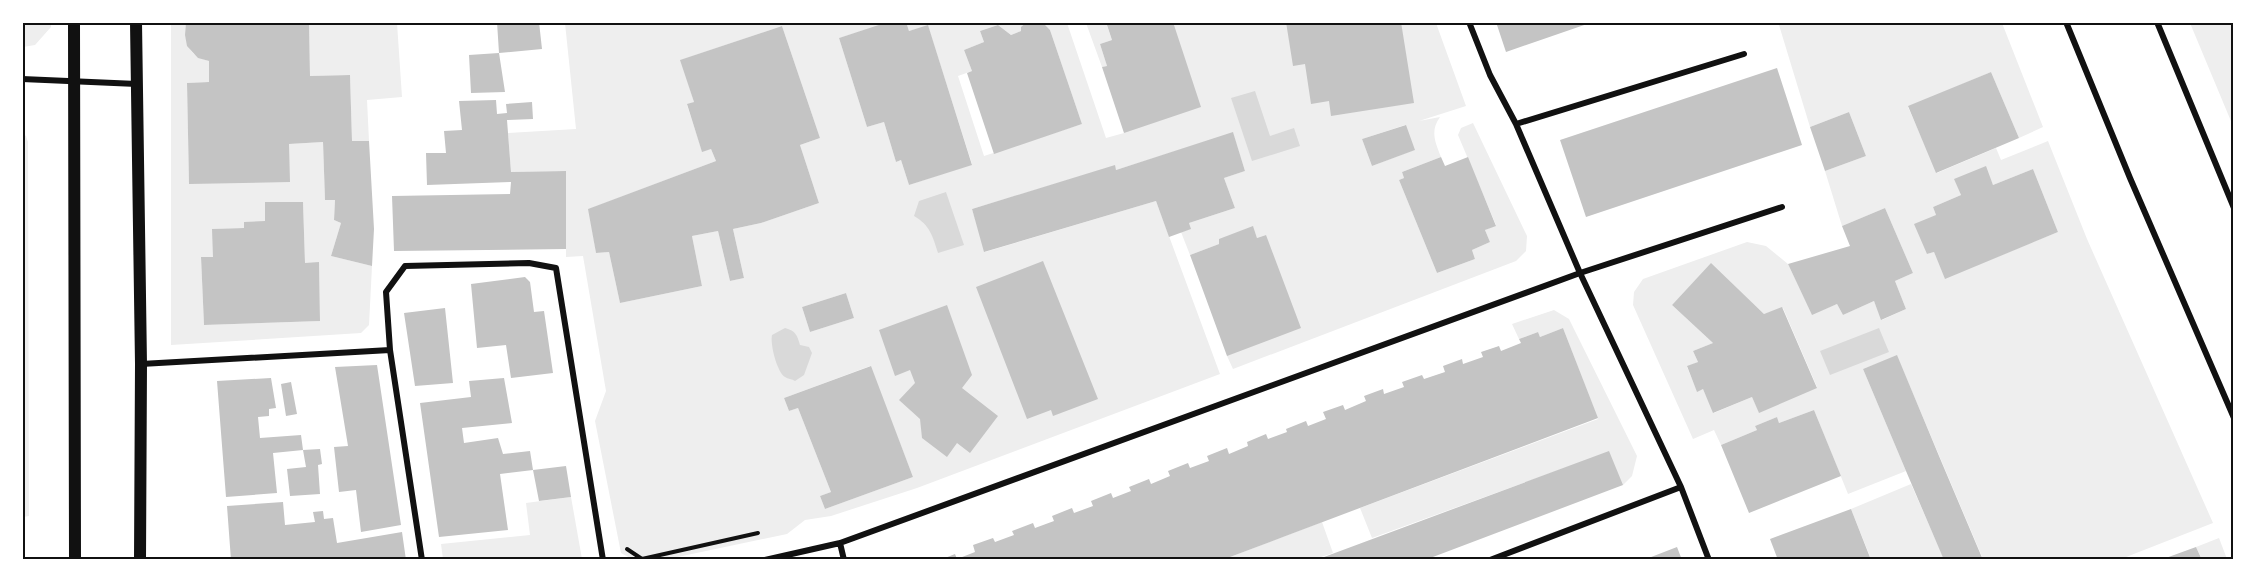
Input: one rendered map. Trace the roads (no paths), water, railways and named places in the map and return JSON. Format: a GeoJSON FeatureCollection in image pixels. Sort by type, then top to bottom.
{"type":"FeatureCollection","features":[{"type":"Feature","properties":{"kind":"main road"},"geometry":{"type":"LineString","coordinates":[[74,22],[76,81],[75,560]]}},
{"type":"Feature","properties":{"kind":"main road"},"geometry":{"type":"LineString","coordinates":[[136,22],[141,364],[140,560]]}},
{"type":"Feature","properties":{"kind":"street"},"geometry":{"type":"LineString","coordinates":[[1469,22],[1490,75],[1516,124],[1580,273],[1681,487],[1709,560]]}},
{"type":"Feature","properties":{"kind":"street"},"geometry":{"type":"LineString","coordinates":[[2066,22],[2130,178],[2234,418]]}},
{"type":"Feature","properties":{"kind":"street"},"geometry":{"type":"LineString","coordinates":[[2157,22],[2234,208]]}},
{"type":"Feature","properties":{"kind":"street"},"geometry":{"type":"LineString","coordinates":[[1516,124],[1744,54]]}},
{"type":"Feature","properties":{"kind":"street"},"geometry":{"type":"LineString","coordinates":[[22,78],[137,84]]}},
{"type":"Feature","properties":{"kind":"street"},"geometry":{"type":"LineString","coordinates":[[765,560],[840,543],[1580,273],[1782,207]]}},
{"type":"Feature","properties":{"kind":"street"},"geometry":{"type":"LineString","coordinates":[[422,560],[390,350],[386,292],[405,266],[529,263],[556,268],[603,560]]}},
{"type":"Feature","properties":{"kind":"street"},"geometry":{"type":"LineString","coordinates":[[141,364],[390,350]]}},
{"type":"Feature","properties":{"kind":"street"},"geometry":{"type":"LineString","coordinates":[[1490,560],[1681,487]]}},
{"type":"Feature","properties":{"kind":"street"},"geometry":{"type":"LineString","coordinates":[[840,543],[844,560]]}}]}
